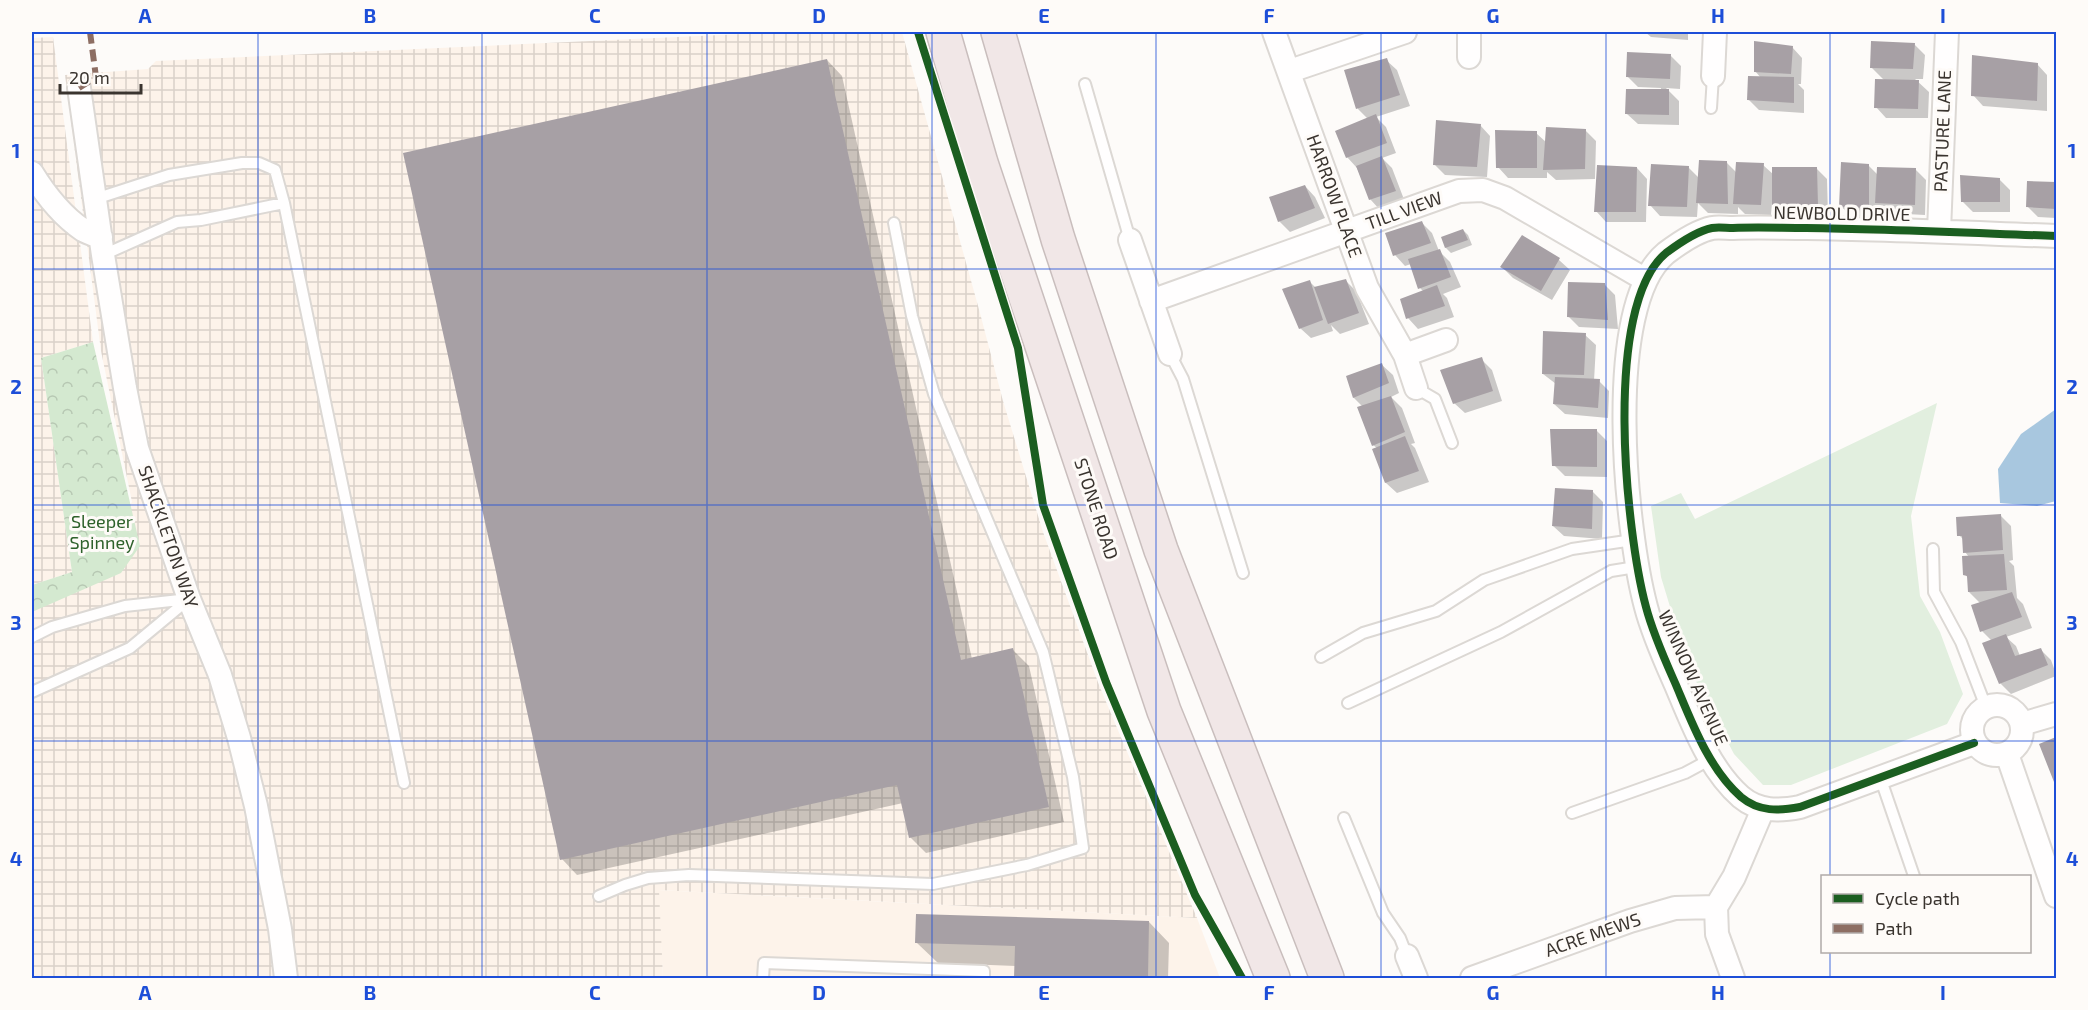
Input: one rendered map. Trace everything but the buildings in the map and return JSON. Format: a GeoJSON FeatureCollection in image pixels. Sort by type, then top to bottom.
{"type":"FeatureCollection","features":[{"type":"Feature","properties":{"kind":"highway","name":"STONE ROAD"},"geometry":{"type":"LineString","coordinates":[[943,32],[981,163],[1164,711],[1273,978]]}},
{"type":"Feature","properties":{"kind":"highway"},"geometry":{"type":"LineString","coordinates":[[998,32],[1058,239],[1161,550],[1327,978]]}},
{"type":"Feature","properties":{"kind":"street","name":"HARROW PLACE"},"geometry":{"type":"LineString","coordinates":[[1274,32],[1367,288],[1405,355],[1416,388]]}},
{"type":"Feature","properties":{"kind":"street"},"geometry":{"type":"LineString","coordinates":[[1290,71],[1405,32]]}},
{"type":"Feature","properties":{"kind":"street"},"geometry":{"type":"LineString","coordinates":[[1469,32],[1469,57]]}},
{"type":"Feature","properties":{"kind":"street"},"geometry":{"type":"LineString","coordinates":[[1713,76],[1714,32]]}},
{"type":"Feature","properties":{"kind":"street","name":"PASTURE LANE"},"geometry":{"type":"LineString","coordinates":[[1939,231],[1947,32]]}},
{"type":"Feature","properties":{"kind":"street","name":"SHACKLETON WAY"},"geometry":{"type":"LineString","coordinates":[[79,88],[94,198],[137,448],[189,598],[220,675],[239,738],[256,806],[278,918],[286,978]]}},
{"type":"Feature","properties":{"kind":"street"},"geometry":{"type":"LineString","coordinates":[[32,173],[46,195],[102,246]]}},
{"type":"Feature","properties":{"kind":"street","name":"TILL VIEW"},"geometry":{"type":"LineString","coordinates":[[1151,301],[1459,191],[1483,190],[1505,198],[1646,280]]}},
{"type":"Feature","properties":{"kind":"street","name":"NEWBOLD DRIVE"},"geometry":{"type":"LineString","coordinates":[[1646,280],[1665,254],[1688,239],[1712,228],[1939,231],[2056,236]]}},
{"type":"Feature","properties":{"kind":"street"},"geometry":{"type":"LineString","coordinates":[[1130,240],[1170,354]]}},
{"type":"Feature","properties":{"kind":"street","name":"WINNOW AVENUE"},"geometry":{"type":"LineString","coordinates":[[1646,280],[1635,310],[1627,362],[1628,484],[1636,567],[1658,646],[1691,720],[1721,774],[1742,798],[1762,809]]}},
{"type":"Feature","properties":{"kind":"street"},"geometry":{"type":"LineString","coordinates":[[1405,355],[1446,340]]}},
{"type":"Feature","properties":{"kind":"street"},"geometry":{"type":"LineString","coordinates":[[2003,706],[2018,716],[2022,724],[2020,741],[2007,754],[1989,755],[1974,742],[1972,726],[1979,712],[1986,707],[2003,706]]}},
{"type":"Feature","properties":{"kind":"street"},"geometry":{"type":"LineString","coordinates":[[2022,724],[2056,714]]}},
{"type":"Feature","properties":{"kind":"street"},"geometry":{"type":"LineString","coordinates":[[1732,978],[1717,934],[1716,907],[1734,877],[1762,809],[1781,811],[1800,807],[1974,742]]}},
{"type":"Feature","properties":{"kind":"street"},"geometry":{"type":"LineString","coordinates":[[2007,754],[2056,896]]}},
{"type":"Feature","properties":{"kind":"street","name":"ACRE MEWS"},"geometry":{"type":"LineString","coordinates":[[1472,978],[1630,921],[1675,908],[1716,907]]}},
{"type":"Feature","properties":{"kind":"street"},"geometry":{"type":"LineString","coordinates":[[1407,956],[1416,978]]}},
{"type":"Feature","properties":{"kind":"lane"},"geometry":{"type":"LineString","coordinates":[[1711,108],[1713,76]]}},
{"type":"Feature","properties":{"kind":"lane"},"geometry":{"type":"LineString","coordinates":[[1085,84],[1130,240]]}},
{"type":"Feature","properties":{"kind":"lane"},"geometry":{"type":"LineString","coordinates":[[94,198],[169,175],[242,163],[259,162],[275,170],[284,202],[404,783]]}},
{"type":"Feature","properties":{"kind":"lane"},"geometry":{"type":"LineString","coordinates":[[102,246],[177,222],[201,220],[284,202]]}},
{"type":"Feature","properties":{"kind":"lane"},"geometry":{"type":"LineString","coordinates":[[599,896],[648,878],[689,875],[933,884],[1027,865],[1083,848],[1073,777],[1043,652],[934,394],[912,316],[894,223]]}},
{"type":"Feature","properties":{"kind":"lane"},"geometry":{"type":"LineString","coordinates":[[1170,354],[1183,379],[1243,573]]}},
{"type":"Feature","properties":{"kind":"lane"},"geometry":{"type":"LineString","coordinates":[[1416,388],[1435,399],[1452,443]]}},
{"type":"Feature","properties":{"kind":"lane"},"geometry":{"type":"LineString","coordinates":[[1321,657],[1363,633],[1436,611],[1484,580],[1572,549],[1633,540]]}},
{"type":"Feature","properties":{"kind":"lane"},"geometry":{"type":"LineString","coordinates":[[1933,549],[1934,592],[1961,642],[1986,707]]}},
{"type":"Feature","properties":{"kind":"lane"},"geometry":{"type":"LineString","coordinates":[[1348,703],[1501,632],[1611,571],[1636,567]]}},
{"type":"Feature","properties":{"kind":"lane"},"geometry":{"type":"LineString","coordinates":[[32,637],[52,627],[125,606],[189,598]]}},
{"type":"Feature","properties":{"kind":"lane"},"geometry":{"type":"LineString","coordinates":[[32,692],[130,648],[189,598]]}},
{"type":"Feature","properties":{"kind":"lane"},"geometry":{"type":"LineString","coordinates":[[1572,813],[1685,773],[1712,759]]}},
{"type":"Feature","properties":{"kind":"lane"},"geometry":{"type":"LineString","coordinates":[[1880,777],[1914,875]]}},
{"type":"Feature","properties":{"kind":"lane"},"geometry":{"type":"LineString","coordinates":[[1344,818],[1383,913],[1400,938],[1407,956]]}},
{"type":"Feature","properties":{"kind":"lane"},"geometry":{"type":"LineString","coordinates":[[763,978],[764,963],[984,971],[984,978]]}},
{"type":"Feature","properties":{"kind":"shaded area"},"geometry":{"type":"Polygon","coordinates":[[[786,32],[902,32],[1003,401],[1043,532],[1099,685],[1197,918],[659,890],[663,978],[32,978],[32,588],[83,571],[132,502],[101,351],[65,75],[148,69],[156,61],[786,32]]]}},
{"type":"Feature","properties":{"kind":"shaded area"},"geometry":{"type":"Polygon","coordinates":[[[53,37],[93,342],[41,358],[72,572],[32,585],[32,38],[53,37]]]}},
{"type":"Feature","properties":{"kind":"shaded area"},"geometry":{"type":"Polygon","coordinates":[[[658,890],[1197,918],[1220,978],[663,978],[658,890]]]}},
{"type":"Feature","properties":{"kind":"green space","name":"Sleeper Spinney"},"geometry":{"type":"Polygon","coordinates":[[[93,342],[140,546],[121,573],[32,612],[32,585],[72,572],[41,358],[93,342]]]}},
{"type":"Feature","properties":{"kind":"green space"},"geometry":{"type":"Polygon","coordinates":[[[1937,403],[1911,516],[1920,596],[1940,632],[1963,694],[1947,724],[1791,785],[1763,785],[1734,754],[1688,666],[1661,577],[1651,506],[1681,493],[1695,519],[1937,403]]]}},
{"type":"Feature","properties":{"kind":"water"},"geometry":{"type":"Polygon","coordinates":[[[2056,409],[2056,501],[2037,506],[2000,503],[1998,469],[2021,434],[2056,409]]]}},
{"type":"Feature","properties":{"kind":"marked path"},"geometry":{"type":"LineString","coordinates":[[79,88],[96,77],[90,32]]}},
{"type":"Feature","properties":{"kind":"cycle path"},"geometry":{"type":"LineString","coordinates":[[918,32],[1018,348],[1043,505],[1106,682],[1195,895],[1242,978]]}},
{"type":"Feature","properties":{"kind":"cycle path"},"geometry":{"type":"LineString","coordinates":[[1974,743],[1800,807],[1777,810],[1762,808],[1748,802],[1730,786],[1702,745],[1688,715],[1652,627],[1638,573],[1627,476],[1624,422],[1626,369],[1633,320],[1646,280],[1666,253],[1694,235],[1712,228],[1931,231],[2056,236]]}}]}
